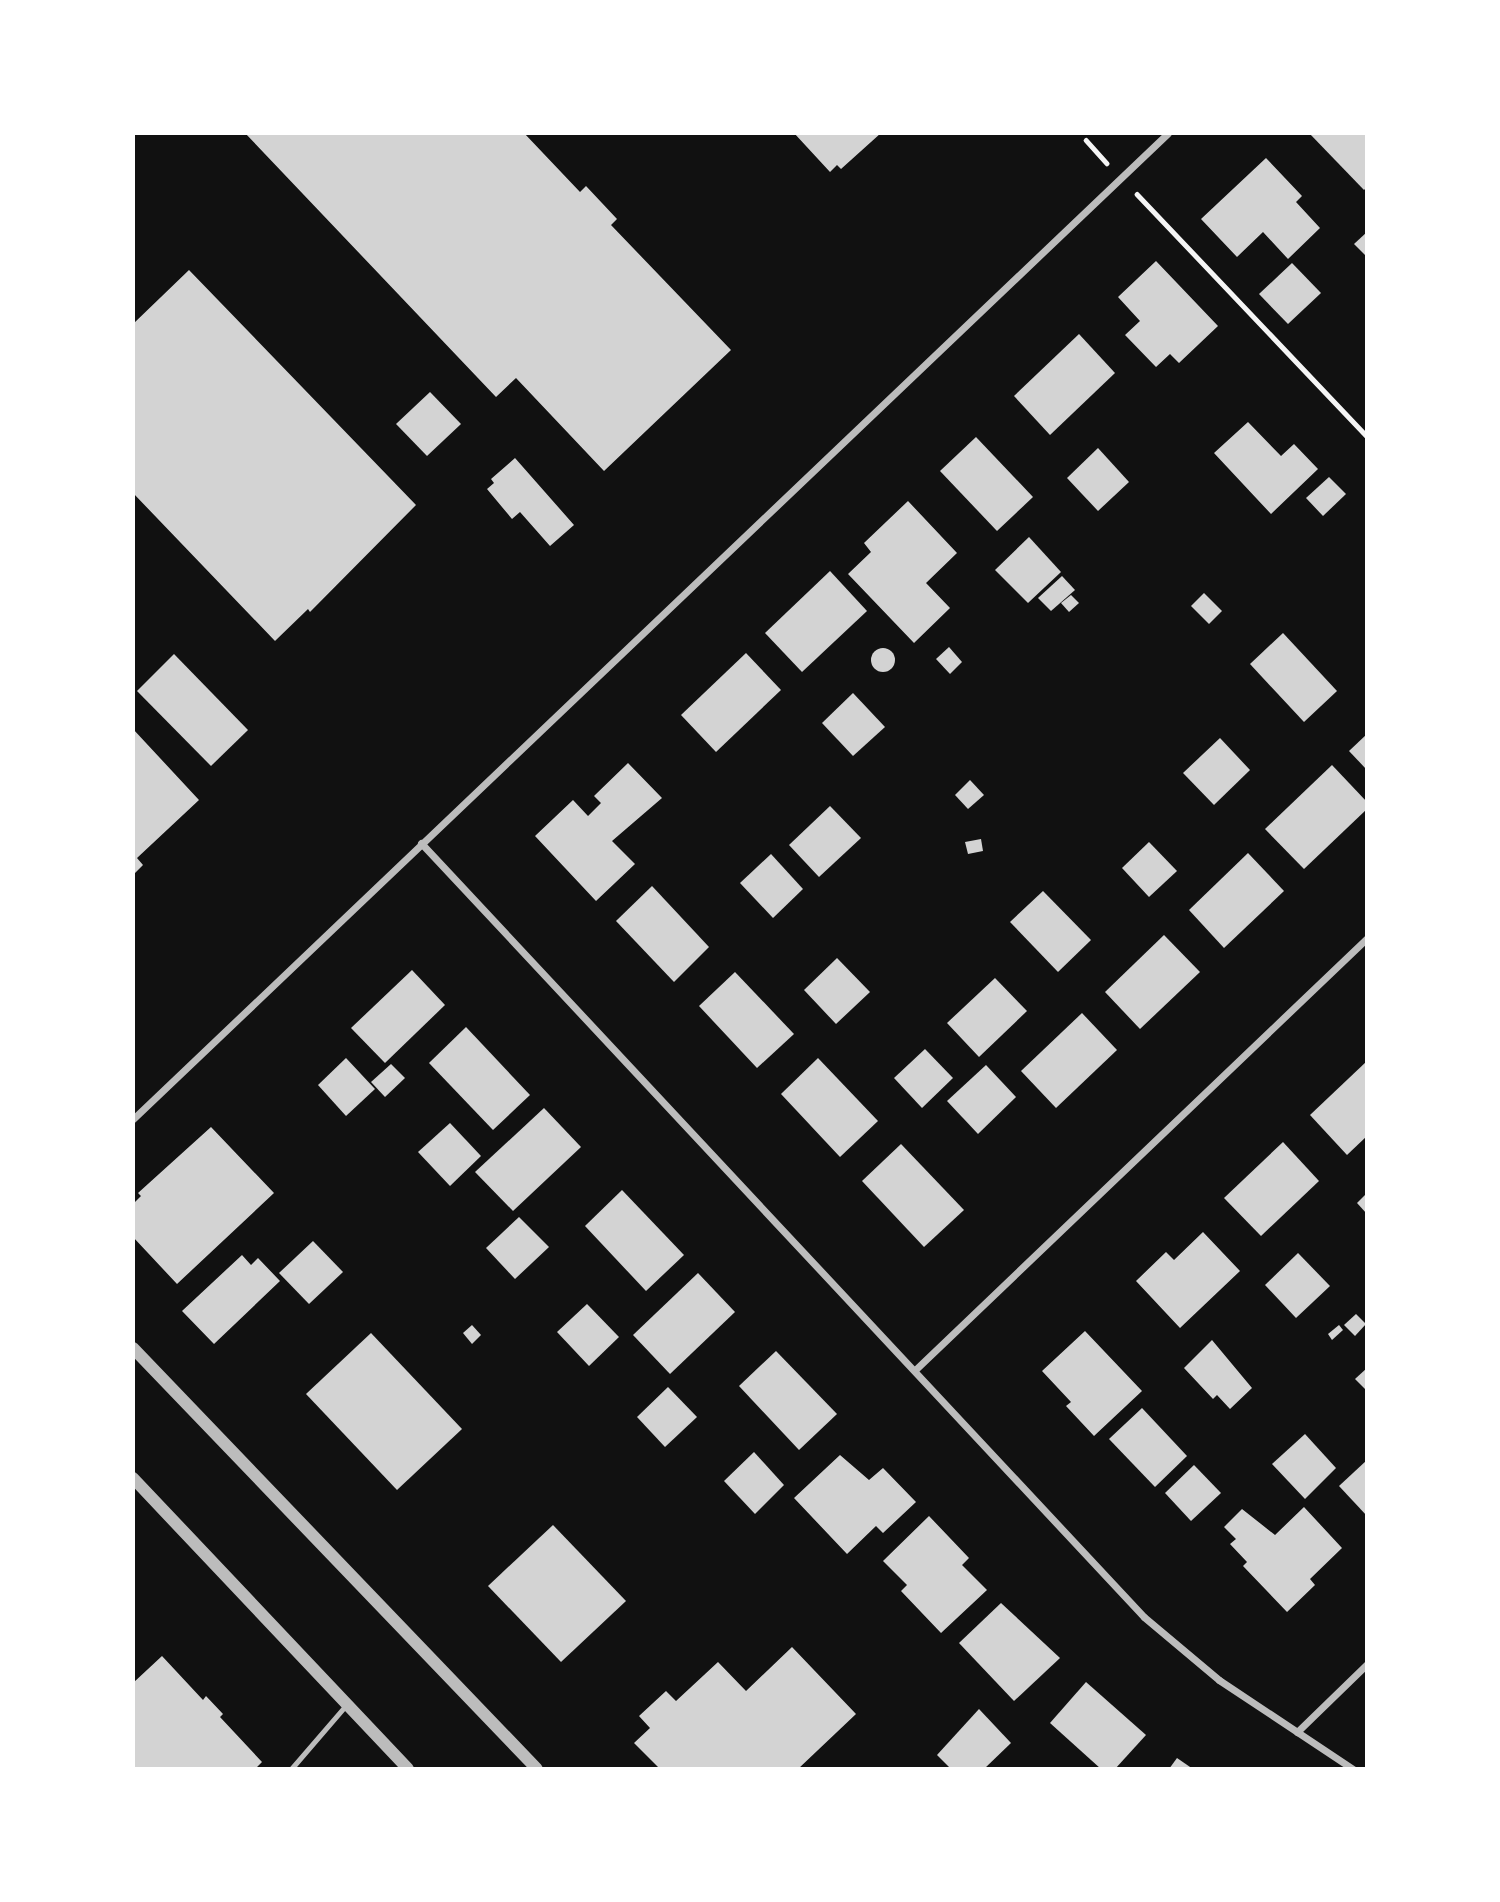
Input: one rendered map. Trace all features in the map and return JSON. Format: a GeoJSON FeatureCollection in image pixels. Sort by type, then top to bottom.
{"type":"FeatureCollection","features":[{"type":"Feature","properties":{"kind":"street"},"geometry":{"type":"LineString","coordinates":[[133,1119],[1168,133]]}},
{"type":"Feature","properties":{"kind":"street"},"geometry":{"type":"LineString","coordinates":[[421,843],[1144,1617],[1219,1680],[1353,1769]]}},
{"type":"Feature","properties":{"kind":"street"},"geometry":{"type":"LineString","coordinates":[[915,1370],[1367,938]]}},
{"type":"Feature","properties":{"kind":"street"},"geometry":{"type":"LineString","coordinates":[[133,1348],[537,1769]]}},
{"type":"Feature","properties":{"kind":"street"},"geometry":{"type":"LineString","coordinates":[[133,1478],[408,1769]]}},
{"type":"Feature","properties":{"kind":"street"},"geometry":{"type":"LineString","coordinates":[[1297,1732],[1367,1664]]}},
{"type":"Feature","properties":{"kind":"lane"},"geometry":{"type":"LineString","coordinates":[[291,1769],[347,1704]]}},
{"type":"Feature","properties":{"kind":"path"},"geometry":{"type":"LineString","coordinates":[[1086,140],[1367,436]]}},
{"type":"Feature","properties":{"kind":"building"},"geometry":{"type":"Polygon","coordinates":[[[245,133],[524,133],[580,192],[586,186],[617,219],[611,225],[731,350],[604,471],[516,378],[496,397],[245,133]]]}},
{"type":"Feature","properties":{"kind":"building"},"geometry":{"type":"Polygon","coordinates":[[[794,133],[881,133],[841,169],[837,165],[830,172],[794,133]]]}},
{"type":"Feature","properties":{"kind":"building"},"geometry":{"type":"Polygon","coordinates":[[[1309,133],[1367,133],[1367,187],[1364,190],[1309,133]]]}},
{"type":"Feature","properties":{"kind":"building"},"geometry":{"type":"Polygon","coordinates":[[[1266,158],[1302,196],[1296,202],[1320,228],[1288,259],[1263,232],[1237,257],[1201,219],[1266,158]]]}},
{"type":"Feature","properties":{"kind":"building"},"geometry":{"type":"Polygon","coordinates":[[[1367,232],[1367,257],[1354,244],[1367,232]]]}},
{"type":"Feature","properties":{"kind":"building"},"geometry":{"type":"Polygon","coordinates":[[[1156,261],[1218,326],[1179,363],[1170,354],[1156,367],[1125,335],[1140,321],[1118,297],[1156,261]]]}},
{"type":"Feature","properties":{"kind":"building"},"geometry":{"type":"Polygon","coordinates":[[[1292,263],[1321,293],[1288,324],[1259,294],[1292,263]]]}},
{"type":"Feature","properties":{"kind":"building"},"geometry":{"type":"Polygon","coordinates":[[[189,270],[416,505],[310,612],[308,609],[275,641],[133,493],[133,324],[189,270]]]}},
{"type":"Feature","properties":{"kind":"building"},"geometry":{"type":"Polygon","coordinates":[[[1079,334],[1115,373],[1050,435],[1014,396],[1079,334]]]}},
{"type":"Feature","properties":{"kind":"building"},"geometry":{"type":"Polygon","coordinates":[[[430,392],[461,424],[427,456],[396,424],[430,392]]]}},
{"type":"Feature","properties":{"kind":"building"},"geometry":{"type":"Polygon","coordinates":[[[1248,422],[1281,456],[1294,444],[1318,469],[1271,514],[1214,453],[1248,422]]]}},
{"type":"Feature","properties":{"kind":"building"},"geometry":{"type":"Polygon","coordinates":[[[976,437],[1033,497],[997,531],[940,471],[976,437]]]}},
{"type":"Feature","properties":{"kind":"building"},"geometry":{"type":"Polygon","coordinates":[[[1098,448],[1129,482],[1098,511],[1067,478],[1098,448]]]}},
{"type":"Feature","properties":{"kind":"building"},"geometry":{"type":"Polygon","coordinates":[[[515,458],[574,525],[550,546],[520,512],[512,519],[487,489],[494,483],[491,479],[515,458]]]}},
{"type":"Feature","properties":{"kind":"building"},"geometry":{"type":"Polygon","coordinates":[[[1329,477],[1346,494],[1323,516],[1306,498],[1329,477]]]}},
{"type":"Feature","properties":{"kind":"building"},"geometry":{"type":"Polygon","coordinates":[[[908,501],[957,553],[926,583],[950,608],[914,643],[848,574],[871,552],[864,543],[908,501]]]}},
{"type":"Feature","properties":{"kind":"building"},"geometry":{"type":"Polygon","coordinates":[[[1029,537],[1061,572],[1028,603],[995,570],[1029,537]]]}},
{"type":"Feature","properties":{"kind":"building"},"geometry":{"type":"Polygon","coordinates":[[[830,571],[867,611],[802,672],[765,633],[830,571]]]}},
{"type":"Feature","properties":{"kind":"building"},"geometry":{"type":"Polygon","coordinates":[[[1062,576],[1075,590],[1051,611],[1038,598],[1062,576]]]}},
{"type":"Feature","properties":{"kind":"building"},"geometry":{"type":"Polygon","coordinates":[[[1204,593],[1222,611],[1209,624],[1191,606],[1204,593]]]}},
{"type":"Feature","properties":{"kind":"building"},"geometry":{"type":"Polygon","coordinates":[[[1071,595],[1079,603],[1069,612],[1061,603],[1071,595]]]}},
{"type":"Feature","properties":{"kind":"building"},"geometry":{"type":"Polygon","coordinates":[[[1283,633],[1337,691],[1304,722],[1250,664],[1283,633]]]}},
{"type":"Feature","properties":{"kind":"building"},"geometry":{"type":"Polygon","coordinates":[[[949,647],[962,662],[950,674],[936,659],[949,647]]]}},
{"type":"Feature","properties":{"kind":"building"},"geometry":{"type":"Polygon","coordinates":[[[883,648],[892,651],[895,660],[892,669],[883,672],[874,669],[871,660],[874,651],[883,648]]]}},
{"type":"Feature","properties":{"kind":"building"},"geometry":{"type":"Polygon","coordinates":[[[746,653],[781,690],[716,752],[681,715],[746,653]]]}},
{"type":"Feature","properties":{"kind":"building"},"geometry":{"type":"Polygon","coordinates":[[[174,654],[248,730],[211,766],[137,691],[174,654]]]}},
{"type":"Feature","properties":{"kind":"building"},"geometry":{"type":"Polygon","coordinates":[[[853,693],[885,727],[853,756],[822,723],[853,693]]]}},
{"type":"Feature","properties":{"kind":"building"},"geometry":{"type":"Polygon","coordinates":[[[133,729],[199,800],[137,858],[143,865],[133,875],[133,729]]]}},
{"type":"Feature","properties":{"kind":"building"},"geometry":{"type":"Polygon","coordinates":[[[1367,734],[1367,770],[1349,751],[1367,734]]]}},
{"type":"Feature","properties":{"kind":"building"},"geometry":{"type":"Polygon","coordinates":[[[1220,738],[1250,770],[1214,805],[1183,773],[1220,738]]]}},
{"type":"Feature","properties":{"kind":"building"},"geometry":{"type":"Polygon","coordinates":[[[628,763],[662,798],[612,841],[635,864],[596,901],[535,836],[573,800],[588,816],[601,803],[594,796],[628,763]]]}},
{"type":"Feature","properties":{"kind":"building"},"geometry":{"type":"Polygon","coordinates":[[[1332,765],[1367,802],[1367,809],[1304,869],[1265,829],[1332,765]]]}},
{"type":"Feature","properties":{"kind":"building"},"geometry":{"type":"Polygon","coordinates":[[[970,780],[984,795],[968,809],[955,795],[970,780]]]}},
{"type":"Feature","properties":{"kind":"building"},"geometry":{"type":"Polygon","coordinates":[[[830,806],[861,838],[819,877],[789,845],[830,806]]]}},
{"type":"Feature","properties":{"kind":"building"},"geometry":{"type":"Polygon","coordinates":[[[981,839],[983,851],[968,854],[965,842],[981,839]]]}},
{"type":"Feature","properties":{"kind":"building"},"geometry":{"type":"Polygon","coordinates":[[[1149,842],[1177,871],[1149,897],[1122,868],[1149,842]]]}},
{"type":"Feature","properties":{"kind":"building"},"geometry":{"type":"Polygon","coordinates":[[[1248,853],[1284,891],[1224,948],[1189,910],[1248,853]]]}},
{"type":"Feature","properties":{"kind":"building"},"geometry":{"type":"Polygon","coordinates":[[[771,854],[803,889],[773,918],[740,883],[771,854]]]}},
{"type":"Feature","properties":{"kind":"building"},"geometry":{"type":"Polygon","coordinates":[[[652,886],[709,947],[674,982],[616,921],[652,886]]]}},
{"type":"Feature","properties":{"kind":"building"},"geometry":{"type":"Polygon","coordinates":[[[1043,891],[1091,940],[1058,972],[1010,922],[1043,891]]]}},
{"type":"Feature","properties":{"kind":"building"},"geometry":{"type":"Polygon","coordinates":[[[1164,935],[1200,972],[1140,1029],[1105,992],[1164,935]]]}},
{"type":"Feature","properties":{"kind":"building"},"geometry":{"type":"Polygon","coordinates":[[[837,958],[870,992],[836,1024],[804,990],[837,958]]]}},
{"type":"Feature","properties":{"kind":"building"},"geometry":{"type":"Polygon","coordinates":[[[412,970],[445,1005],[385,1063],[351,1028],[412,970]]]}},
{"type":"Feature","properties":{"kind":"building"},"geometry":{"type":"Polygon","coordinates":[[[735,972],[794,1034],[757,1068],[699,1006],[735,972]]]}},
{"type":"Feature","properties":{"kind":"building"},"geometry":{"type":"Polygon","coordinates":[[[995,978],[1027,1011],[979,1057],[947,1023],[995,978]]]}},
{"type":"Feature","properties":{"kind":"building"},"geometry":{"type":"Polygon","coordinates":[[[1082,1013],[1117,1050],[1056,1108],[1021,1071],[1082,1013]]]}},
{"type":"Feature","properties":{"kind":"building"},"geometry":{"type":"Polygon","coordinates":[[[466,1027],[530,1095],[493,1130],[429,1063],[466,1027]]]}},
{"type":"Feature","properties":{"kind":"building"},"geometry":{"type":"Polygon","coordinates":[[[925,1049],[953,1078],[922,1108],[894,1078],[925,1049]]]}},
{"type":"Feature","properties":{"kind":"building"},"geometry":{"type":"Polygon","coordinates":[[[346,1058],[375,1089],[346,1116],[318,1085],[346,1058]]]}},
{"type":"Feature","properties":{"kind":"building"},"geometry":{"type":"Polygon","coordinates":[[[818,1058],[878,1121],[840,1157],[781,1094],[818,1058]]]}},
{"type":"Feature","properties":{"kind":"building"},"geometry":{"type":"Polygon","coordinates":[[[1367,1061],[1367,1136],[1347,1155],[1310,1115],[1367,1061]]]}},
{"type":"Feature","properties":{"kind":"building"},"geometry":{"type":"Polygon","coordinates":[[[391,1064],[405,1078],[385,1097],[371,1082],[391,1064]]]}},
{"type":"Feature","properties":{"kind":"building"},"geometry":{"type":"Polygon","coordinates":[[[986,1065],[1016,1097],[978,1134],[947,1101],[986,1065]]]}},
{"type":"Feature","properties":{"kind":"building"},"geometry":{"type":"Polygon","coordinates":[[[544,1108],[581,1147],[513,1211],[475,1172],[544,1108]]]}},
{"type":"Feature","properties":{"kind":"building"},"geometry":{"type":"Polygon","coordinates":[[[450,1123],[481,1156],[450,1186],[418,1152],[450,1123]]]}},
{"type":"Feature","properties":{"kind":"building"},"geometry":{"type":"Polygon","coordinates":[[[211,1127],[274,1193],[177,1284],[133,1237],[133,1204],[141,1196],[138,1193],[211,1127]]]}},
{"type":"Feature","properties":{"kind":"building"},"geometry":{"type":"Polygon","coordinates":[[[1283,1142],[1319,1181],[1261,1236],[1224,1198],[1283,1142]]]}},
{"type":"Feature","properties":{"kind":"building"},"geometry":{"type":"Polygon","coordinates":[[[901,1144],[964,1210],[924,1247],[862,1181],[901,1144]]]}},
{"type":"Feature","properties":{"kind":"building"},"geometry":{"type":"Polygon","coordinates":[[[622,1190],[684,1255],[646,1291],[585,1226],[622,1190]]]}},
{"type":"Feature","properties":{"kind":"building"},"geometry":{"type":"Polygon","coordinates":[[[1367,1193],[1367,1214],[1357,1203],[1367,1193]]]}},
{"type":"Feature","properties":{"kind":"building"},"geometry":{"type":"Polygon","coordinates":[[[519,1217],[549,1247],[515,1279],[486,1248],[519,1217]]]}},
{"type":"Feature","properties":{"kind":"building"},"geometry":{"type":"Polygon","coordinates":[[[1203,1232],[1240,1271],[1180,1328],[1136,1281],[1166,1252],[1174,1260],[1203,1232]]]}},
{"type":"Feature","properties":{"kind":"building"},"geometry":{"type":"Polygon","coordinates":[[[313,1241],[343,1272],[309,1304],[279,1273],[313,1241]]]}},
{"type":"Feature","properties":{"kind":"building"},"geometry":{"type":"Polygon","coordinates":[[[1298,1253],[1330,1286],[1296,1318],[1265,1285],[1298,1253]]]}},
{"type":"Feature","properties":{"kind":"building"},"geometry":{"type":"Polygon","coordinates":[[[242,1255],[251,1265],[258,1258],[280,1281],[214,1344],[182,1311],[242,1255]]]}},
{"type":"Feature","properties":{"kind":"building"},"geometry":{"type":"Polygon","coordinates":[[[698,1273],[735,1312],[670,1374],[633,1335],[698,1273]]]}},
{"type":"Feature","properties":{"kind":"building"},"geometry":{"type":"Polygon","coordinates":[[[587,1304],[619,1337],[589,1366],[557,1332],[587,1304]]]}},
{"type":"Feature","properties":{"kind":"building"},"geometry":{"type":"Polygon","coordinates":[[[1356,1314],[1366,1324],[1355,1336],[1344,1325],[1356,1314]]]}},
{"type":"Feature","properties":{"kind":"building"},"geometry":{"type":"Polygon","coordinates":[[[472,1325],[481,1335],[472,1344],[463,1333],[472,1325]]]}},
{"type":"Feature","properties":{"kind":"building"},"geometry":{"type":"Polygon","coordinates":[[[1339,1325],[1343,1330],[1332,1340],[1328,1334],[1339,1325]]]}},
{"type":"Feature","properties":{"kind":"building"},"geometry":{"type":"Polygon","coordinates":[[[1085,1331],[1142,1391],[1094,1436],[1066,1406],[1071,1402],[1042,1371],[1085,1331]]]}},
{"type":"Feature","properties":{"kind":"building"},"geometry":{"type":"Polygon","coordinates":[[[371,1333],[462,1429],[397,1490],[306,1394],[371,1333]]]}},
{"type":"Feature","properties":{"kind":"building"},"geometry":{"type":"Polygon","coordinates":[[[1212,1340],[1252,1388],[1230,1409],[1217,1395],[1213,1399],[1184,1368],[1212,1340]]]}},
{"type":"Feature","properties":{"kind":"building"},"geometry":{"type":"Polygon","coordinates":[[[776,1351],[837,1414],[799,1450],[739,1386],[776,1351]]]}},
{"type":"Feature","properties":{"kind":"building"},"geometry":{"type":"Polygon","coordinates":[[[1367,1368],[1367,1391],[1355,1379],[1367,1368]]]}},
{"type":"Feature","properties":{"kind":"building"},"geometry":{"type":"Polygon","coordinates":[[[668,1387],[697,1417],[665,1447],[637,1417],[668,1387]]]}},
{"type":"Feature","properties":{"kind":"building"},"geometry":{"type":"Polygon","coordinates":[[[1142,1408],[1187,1456],[1155,1487],[1109,1439],[1142,1408]]]}},
{"type":"Feature","properties":{"kind":"building"},"geometry":{"type":"Polygon","coordinates":[[[1305,1434],[1336,1468],[1305,1499],[1272,1464],[1305,1434]]]}},
{"type":"Feature","properties":{"kind":"building"},"geometry":{"type":"Polygon","coordinates":[[[754,1452],[784,1485],[755,1514],[724,1481],[754,1452]]]}},
{"type":"Feature","properties":{"kind":"building"},"geometry":{"type":"Polygon","coordinates":[[[840,1455],[869,1480],[883,1468],[916,1502],[883,1533],[876,1526],[847,1554],[794,1498],[840,1455]]]}},
{"type":"Feature","properties":{"kind":"building"},"geometry":{"type":"Polygon","coordinates":[[[1367,1460],[1367,1516],[1339,1486],[1367,1460]]]}},
{"type":"Feature","properties":{"kind":"building"},"geometry":{"type":"Polygon","coordinates":[[[1194,1465],[1221,1493],[1191,1521],[1165,1493],[1194,1465]]]}},
{"type":"Feature","properties":{"kind":"building"},"geometry":{"type":"Polygon","coordinates":[[[1304,1507],[1342,1548],[1310,1579],[1315,1585],[1287,1612],[1243,1566],[1247,1562],[1230,1544],[1236,1539],[1224,1527],[1242,1509],[1275,1535],[1304,1507]]]}},
{"type":"Feature","properties":{"kind":"building"},"geometry":{"type":"Polygon","coordinates":[[[929,1516],[969,1558],[962,1565],[987,1590],[941,1633],[901,1591],[907,1585],[883,1561],[929,1516]]]}},
{"type":"Feature","properties":{"kind":"building"},"geometry":{"type":"Polygon","coordinates":[[[553,1525],[626,1601],[561,1662],[488,1586],[553,1525]]]}},
{"type":"Feature","properties":{"kind":"building"},"geometry":{"type":"Polygon","coordinates":[[[1001,1603],[1060,1658],[1014,1701],[959,1643],[1001,1603]]]}},
{"type":"Feature","properties":{"kind":"building"},"geometry":{"type":"Polygon","coordinates":[[[792,1647],[856,1714],[798,1769],[660,1769],[634,1743],[650,1728],[639,1716],[666,1691],[676,1701],[718,1662],[746,1691],[792,1647]]]}},
{"type":"Feature","properties":{"kind":"building"},"geometry":{"type":"Polygon","coordinates":[[[162,1656],[203,1700],[206,1696],[223,1714],[220,1717],[262,1762],[255,1769],[133,1769],[133,1683],[162,1656]]]}},
{"type":"Feature","properties":{"kind":"building"},"geometry":{"type":"Polygon","coordinates":[[[1086,1682],[1146,1735],[1115,1769],[1101,1769],[1050,1723],[1086,1682]]]}},
{"type":"Feature","properties":{"kind":"building"},"geometry":{"type":"Polygon","coordinates":[[[979,1709],[1011,1743],[984,1769],[951,1769],[937,1755],[979,1709]]]}},
{"type":"Feature","properties":{"kind":"building"},"geometry":{"type":"Polygon","coordinates":[[[1177,1758],[1193,1769],[1169,1769],[1177,1758]]]}}]}
